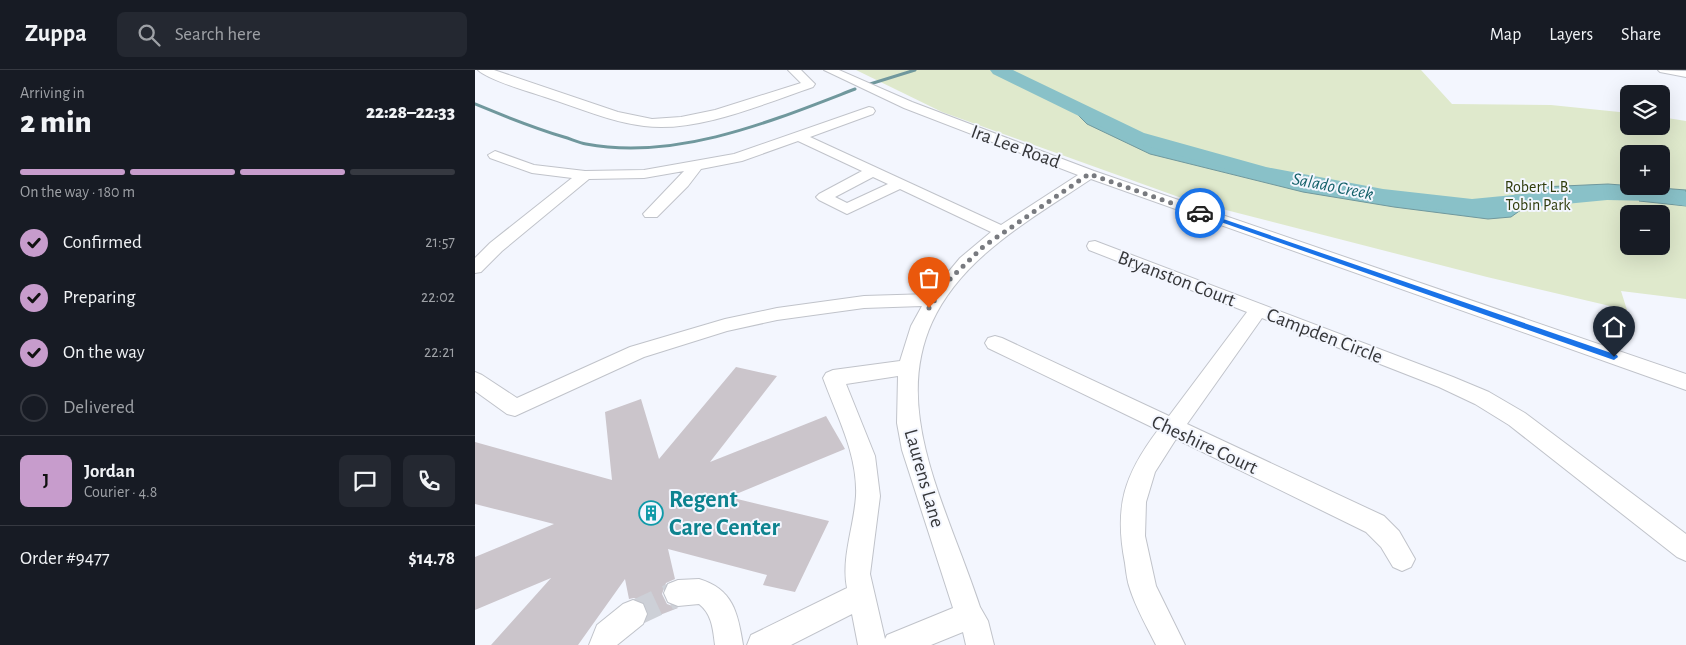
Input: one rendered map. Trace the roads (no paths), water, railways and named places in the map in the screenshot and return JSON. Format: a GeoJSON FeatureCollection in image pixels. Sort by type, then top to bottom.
{"type":"FeatureCollection","features":[{"type":"Feature","properties":{"kind":"street"},"geometry":{"type":"LineString","coordinates":[[484,70],[501,78],[560,97],[642,122],[651,123],[683,121],[719,114],[809,84],[834,72]]}},
{"type":"Feature","properties":{"kind":"street"},"geometry":{"type":"LineString","coordinates":[[794,70],[809,84]]}},
{"type":"Feature","properties":{"kind":"street"},"geometry":{"type":"LineString","coordinates":[[1664,70],[1686,74]]}},
{"type":"Feature","properties":{"kind":"street","name":"Ira Lee Road"},"geometry":{"type":"LineString","coordinates":[[834,72],[924,112],[1089,174],[1686,382]]}},
{"type":"Feature","properties":{"kind":"street"},"geometry":{"type":"LineString","coordinates":[[495,155],[532,169],[585,175],[644,174],[737,158],[869,111]]}},
{"type":"Feature","properties":{"kind":"street"},"geometry":{"type":"LineString","coordinates":[[798,136],[1004,232]]}},
{"type":"Feature","properties":{"kind":"street"},"geometry":{"type":"LineString","coordinates":[[651,214],[683,183],[696,165]]}},
{"type":"Feature","properties":{"kind":"street"},"geometry":{"type":"LineString","coordinates":[[873,171],[824,197],[847,209],[899,184]]}},
{"type":"Feature","properties":{"kind":"street","name":"Laurens Lane"},"geometry":{"type":"LineString","coordinates":[[980,645],[974,621],[969,615],[914,451],[907,415],[909,367],[915,337],[935,300],[949,280],[966,262],[1004,232],[1089,174]]}},
{"type":"Feature","properties":{"kind":"street"},"geometry":{"type":"LineString","coordinates":[[475,268],[496,247],[585,175]]}},
{"type":"Feature","properties":{"kind":"street","name":"Bryanston Court"},"geometry":{"type":"LineString","coordinates":[[1095,246],[1259,309]]}},
{"type":"Feature","properties":{"kind":"street"},"geometry":{"type":"LineString","coordinates":[[475,380],[515,408],[637,352],[725,326],[777,314],[863,302],[935,300]]}},
{"type":"Feature","properties":{"kind":"street","name":"Campden Circle"},"geometry":{"type":"LineString","coordinates":[[1171,645],[1143,590],[1132,536],[1134,502],[1143,471],[1150,458],[1259,309],[1446,382],[1482,398],[1517,419],[1686,549]]}},
{"type":"Feature","properties":{"kind":"street","name":"Cheshire Court"},"geometry":{"type":"LineString","coordinates":[[995,343],[1375,524],[1390,539],[1402,559]]}},
{"type":"Feature","properties":{"kind":"street"},"geometry":{"type":"LineString","coordinates":[[872,645],[857,574],[868,496],[864,456],[833,378],[909,367]]}},
{"type":"Feature","properties":{"kind":"street"},"geometry":{"type":"LineString","coordinates":[[677,593],[701,591],[715,599],[723,613],[729,645]]}},
{"type":"Feature","properties":{"kind":"street"},"geometry":{"type":"LineString","coordinates":[[761,645],[861,595]]}},
{"type":"Feature","properties":{"kind":"street"},"geometry":{"type":"LineString","coordinates":[[603,645],[607,635],[633,614]]}},
{"type":"Feature","properties":{"kind":"street"},"geometry":{"type":"LineString","coordinates":[[897,645],[969,615]]}},
{"type":"Feature","properties":{"kind":"water"},"geometry":{"type":"Polygon","coordinates":[[[993,70],[1005,70],[1081,106],[1111,128],[1173,151],[1221,164],[1258,168],[1337,189],[1477,210],[1499,208],[1505,199],[1515,195],[1530,195],[1541,187],[1620,185],[1620,194],[1602,192],[1553,205],[1543,202],[1539,206],[1525,207],[1511,217],[1488,219],[1394,207],[1303,192],[1150,154],[1087,124],[1073,110],[993,70]]]}},
{"type":"Feature","properties":{"kind":"water"},"geometry":{"type":"Polygon","coordinates":[[[1670,189],[1686,190],[1686,206],[1639,201],[1642,197],[1626,195],[1670,195],[1670,189]]]}},
{"type":"Feature","properties":{"kind":"waterway"},"geometry":{"type":"LineString","coordinates":[[870,84],[915,70]]}},
{"type":"Feature","properties":{"kind":"waterway","name":"Salado Creek"},"geometry":{"type":"LineString","coordinates":[[999,70],[1137,137],[1263,173],[1383,196],[1472,206],[1607,193],[1653,194],[1686,199]]}},
{"type":"Feature","properties":{"kind":"waterway"},"geometry":{"type":"LineString","coordinates":[[475,104],[530,126],[583,143],[620,148],[655,147],[689,143],[723,135],[757,125],[855,89]]}},
{"type":"Feature","properties":{"kind":"tunnel"},"geometry":{"type":"LineString","coordinates":[[633,614],[678,593]]}},
{"type":"Feature","properties":{"kind":"place","name":"Regent Care Center"},"geometry":{"type":"Point","coordinates":[651,513]}},
{"type":"Feature","properties":{"kind":"park label","name":"Robert L.B. Tobin Park"},"geometry":{"type":"Point","coordinates":[1538,195]}}]}
